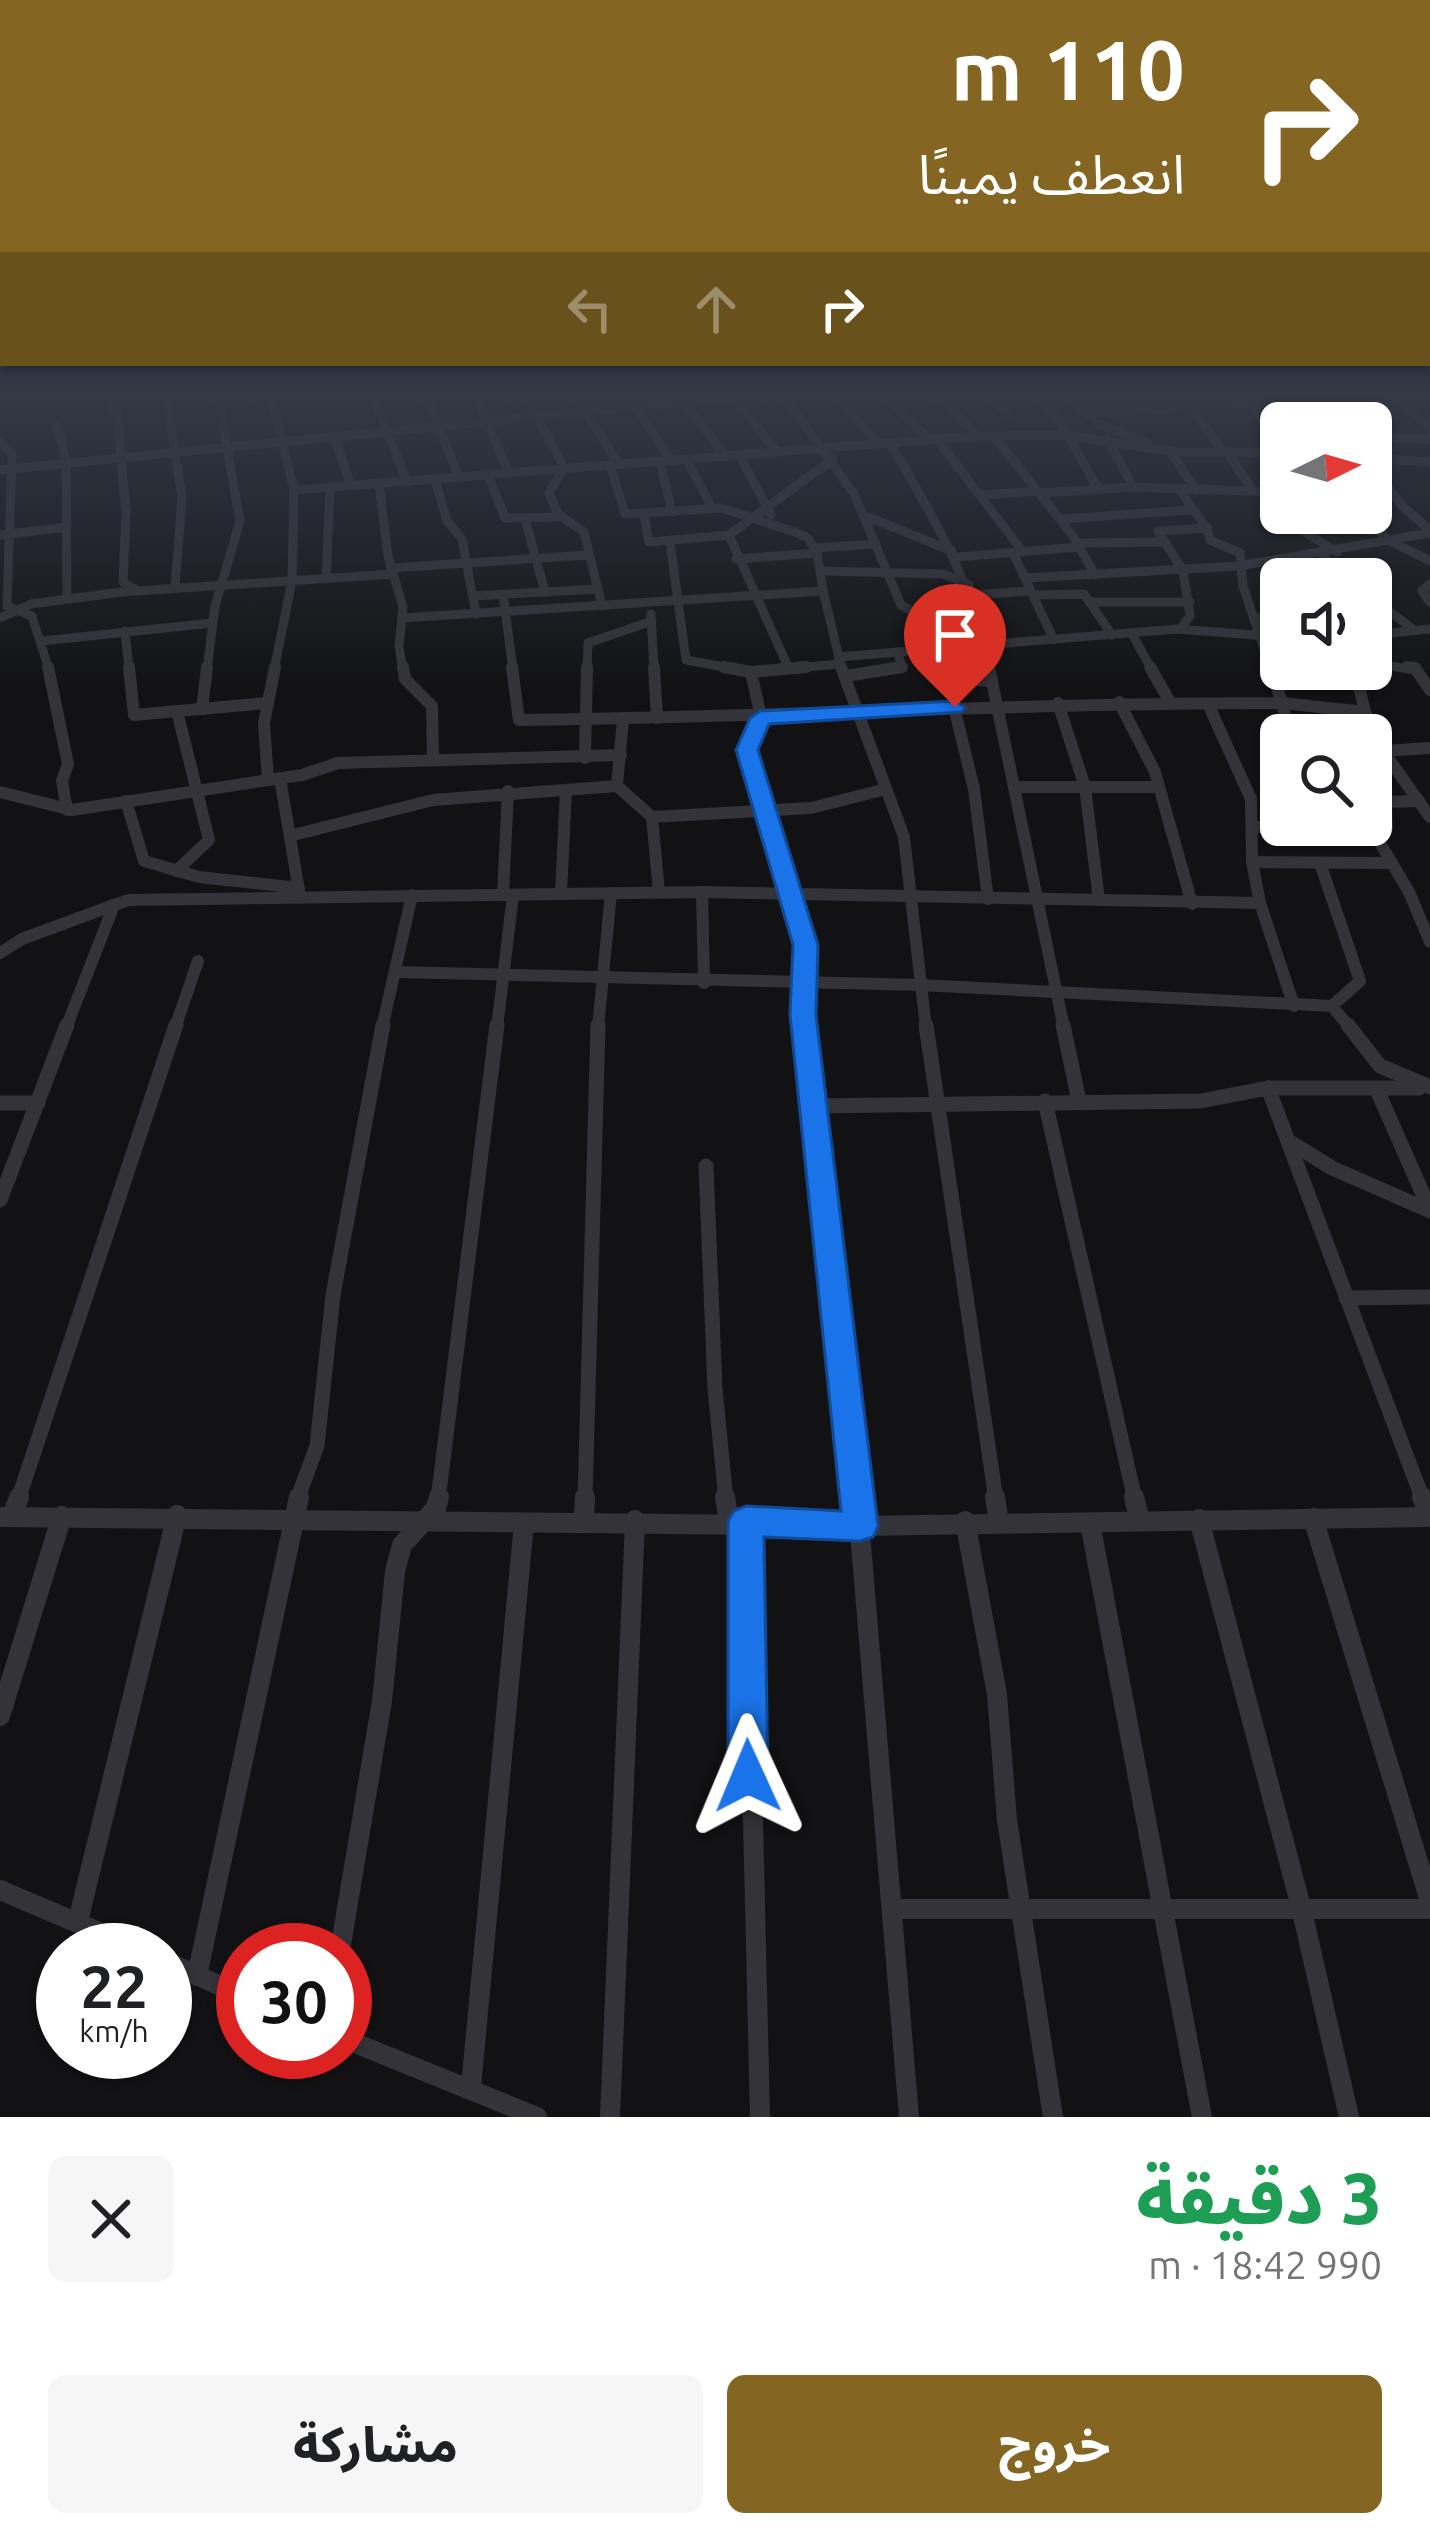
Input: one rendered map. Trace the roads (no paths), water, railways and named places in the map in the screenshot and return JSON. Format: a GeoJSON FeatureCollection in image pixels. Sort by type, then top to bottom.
{"type":"FeatureCollection","features":[{"type":"Feature","properties":{"kind":"street"},"geometry":{"type":"LineString","coordinates":[[5,495],[7,606],[32,616],[42,640],[68,764],[62,782],[67,810]]}},
{"type":"Feature","properties":{"kind":"street"},"geometry":{"type":"LineString","coordinates":[[67,495],[67,599]]}},
{"type":"Feature","properties":{"kind":"street"},"geometry":{"type":"LineString","coordinates":[[125,495],[124,582],[138,590]]}},
{"type":"Feature","properties":{"kind":"street"},"geometry":{"type":"LineString","coordinates":[[175,587],[182,495]]}},
{"type":"Feature","properties":{"kind":"street"},"geometry":{"type":"LineString","coordinates":[[202,709],[212,623],[226,584],[240,509],[237,495]]}},
{"type":"Feature","properties":{"kind":"street"},"geometry":{"type":"LineString","coordinates":[[294,495],[292,581],[268,703],[264,749],[293,835],[299,892]]}},
{"type":"Feature","properties":{"kind":"street"},"geometry":{"type":"LineString","coordinates":[[326,579],[329,495]]}},
{"type":"Feature","properties":{"kind":"street"},"geometry":{"type":"LineString","coordinates":[[381,495],[402,618],[399,646],[405,679],[432,706],[434,757]]}},
{"type":"Feature","properties":{"kind":"street"},"geometry":{"type":"LineString","coordinates":[[441,495],[467,562],[476,614]]}},
{"type":"Feature","properties":{"kind":"street"},"geometry":{"type":"LineString","coordinates":[[495,495],[503,517],[562,517]]}},
{"type":"Feature","properties":{"kind":"street"},"geometry":{"type":"LineString","coordinates":[[550,495],[562,517],[582,529],[602,606]]}},
{"type":"Feature","properties":{"kind":"street"},"geometry":{"type":"LineString","coordinates":[[620,495],[624,513],[712,508],[808,538],[816,551],[855,712],[904,837],[920,986],[999,1522]]}},
{"type":"Feature","properties":{"kind":"street"},"geometry":{"type":"LineString","coordinates":[[669,495],[671,512]]}},
{"type":"Feature","properties":{"kind":"street"},"geometry":{"type":"LineString","coordinates":[[705,495],[712,508]]}},
{"type":"Feature","properties":{"kind":"street"},"geometry":{"type":"LineString","coordinates":[[761,495],[784,529]]}},
{"type":"Feature","properties":{"kind":"street"},"geometry":{"type":"LineString","coordinates":[[644,514],[647,542],[729,535],[784,495]]}},
{"type":"Feature","properties":{"kind":"street"},"geometry":{"type":"LineString","coordinates":[[851,495],[891,570],[903,608],[980,646]]}},
{"type":"Feature","properties":{"kind":"street"},"geometry":{"type":"LineString","coordinates":[[920,495],[970,590],[1079,1101]]}},
{"type":"Feature","properties":{"kind":"street"},"geometry":{"type":"LineString","coordinates":[[986,495],[982,495],[1018,553],[1054,640]]}},
{"type":"Feature","properties":{"kind":"street"},"geometry":{"type":"LineString","coordinates":[[1042,495],[1095,575]]}},
{"type":"Feature","properties":{"kind":"street"},"geometry":{"type":"LineString","coordinates":[[1183,495],[1213,542],[1240,553],[1238,566],[1260,628]]}},
{"type":"Feature","properties":{"kind":"street"},"geometry":{"type":"LineString","coordinates":[[1394,495],[1430,531]]}},
{"type":"Feature","properties":{"kind":"street"},"geometry":{"type":"LineString","coordinates":[[1060,519],[1190,511]]}},
{"type":"Feature","properties":{"kind":"street"},"geometry":{"type":"LineString","coordinates":[[859,512],[894,532],[954,554],[1163,542]]}},
{"type":"Feature","properties":{"kind":"street"},"geometry":{"type":"LineString","coordinates":[[1108,515],[1126,542]]}},
{"type":"Feature","properties":{"kind":"street"},"geometry":{"type":"LineString","coordinates":[[525,519],[545,592]]}},
{"type":"Feature","properties":{"kind":"street"},"geometry":{"type":"LineString","coordinates":[[5,535],[68,527]]}},
{"type":"Feature","properties":{"kind":"street"},"geometry":{"type":"LineString","coordinates":[[1180,629],[1190,616],[1190,602],[1183,572],[1159,530],[1208,528]]}},
{"type":"Feature","properties":{"kind":"street"},"geometry":{"type":"LineString","coordinates":[[1026,578],[1238,566],[1322,555],[1430,531]]}},
{"type":"Feature","properties":{"kind":"street"},"geometry":{"type":"LineString","coordinates":[[1308,534],[1337,552]]}},
{"type":"Feature","properties":{"kind":"street"},"geometry":{"type":"LineString","coordinates":[[1365,546],[1370,534]]}},
{"type":"Feature","properties":{"kind":"street"},"geometry":{"type":"LineString","coordinates":[[1382,534],[1430,561]]}},
{"type":"Feature","properties":{"kind":"street"},"geometry":{"type":"LineString","coordinates":[[729,535],[789,669]]}},
{"type":"Feature","properties":{"kind":"street"},"geometry":{"type":"LineString","coordinates":[[670,542],[682,601],[686,660],[751,672],[841,666],[902,668],[898,652]]}},
{"type":"Feature","properties":{"kind":"street"},"geometry":{"type":"LineString","coordinates":[[736,559],[877,544]]}},
{"type":"Feature","properties":{"kind":"street"},"geometry":{"type":"LineString","coordinates":[[0,618],[32,604],[138,590],[589,555]]}},
{"type":"Feature","properties":{"kind":"street"},"geometry":{"type":"LineString","coordinates":[[1322,555],[1325,558]]}},
{"type":"Feature","properties":{"kind":"street"},"geometry":{"type":"LineString","coordinates":[[823,571],[946,574],[970,590],[1084,593],[1112,635]]}},
{"type":"Feature","properties":{"kind":"street"},"geometry":{"type":"LineString","coordinates":[[1430,584],[1421,591],[1430,602]]}},
{"type":"Feature","properties":{"kind":"street"},"geometry":{"type":"LineString","coordinates":[[473,596],[596,589]]}},
{"type":"Feature","properties":{"kind":"street"},"geometry":{"type":"LineString","coordinates":[[402,618],[823,591]]}},
{"type":"Feature","properties":{"kind":"street"},"geometry":{"type":"LineString","coordinates":[[503,594],[516,718],[760,718],[1119,702],[1282,703],[1365,712],[1360,690]]}},
{"type":"Feature","properties":{"kind":"street"},"geometry":{"type":"LineString","coordinates":[[1090,602],[1190,602]]}},
{"type":"Feature","properties":{"kind":"street"},"geometry":{"type":"LineString","coordinates":[[650,603],[657,718]]}},
{"type":"Feature","properties":{"kind":"street"},"geometry":{"type":"LineString","coordinates":[[1392,611],[1424,632]]}},
{"type":"Feature","properties":{"kind":"street"},"geometry":{"type":"LineString","coordinates":[[1256,618],[1260,618]]}},
{"type":"Feature","properties":{"kind":"street"},"geometry":{"type":"LineString","coordinates":[[585,758],[582,720],[588,643],[652,621]]}},
{"type":"Feature","properties":{"kind":"street"},"geometry":{"type":"LineString","coordinates":[[42,640],[212,623]]}},
{"type":"Feature","properties":{"kind":"street"},"geometry":{"type":"LineString","coordinates":[[841,666],[898,652],[1180,629],[1260,635]]}},
{"type":"Feature","properties":{"kind":"street"},"geometry":{"type":"LineString","coordinates":[[124,631],[132,712],[268,703]]}},
{"type":"Feature","properties":{"kind":"street"},"geometry":{"type":"LineString","coordinates":[[1392,634],[1424,632]]}},
{"type":"Feature","properties":{"kind":"street"},"geometry":{"type":"LineString","coordinates":[[1132,634],[1170,702]]}},
{"type":"Feature","properties":{"kind":"street"},"geometry":{"type":"LineString","coordinates":[[931,650],[943,678],[991,681]]}},
{"type":"Feature","properties":{"kind":"street"},"geometry":{"type":"LineString","coordinates":[[1392,666],[1417,669],[1430,690],[1425,693],[1430,706]]}},
{"type":"Feature","properties":{"kind":"street"},"geometry":{"type":"LineString","coordinates":[[751,672],[760,718],[747,750],[806,945],[814,1106],[860,1526],[909,2117]]}},
{"type":"Feature","properties":{"kind":"street"},"geometry":{"type":"LineString","coordinates":[[1278,690],[1285,714]]}},
{"type":"Feature","properties":{"kind":"street"},"geometry":{"type":"LineString","coordinates":[[1119,702],[1158,787],[1192,904]]}},
{"type":"Feature","properties":{"kind":"street"},"geometry":{"type":"LineString","coordinates":[[1058,703],[1085,787],[1099,900]]}},
{"type":"Feature","properties":{"kind":"street"},"geometry":{"type":"LineString","coordinates":[[1208,704],[1230,763],[1251,799],[1252,862],[1260,902],[1294,1006]]}},
{"type":"Feature","properties":{"kind":"street"},"geometry":{"type":"LineString","coordinates":[[955,707],[974,789],[988,899]]}},
{"type":"Feature","properties":{"kind":"street"},"geometry":{"type":"LineString","coordinates":[[176,871],[209,840],[177,711]]}},
{"type":"Feature","properties":{"kind":"street"},"geometry":{"type":"LineString","coordinates":[[617,786],[623,719]]}},
{"type":"Feature","properties":{"kind":"street"},"geometry":{"type":"LineString","coordinates":[[1392,750],[1430,748]]}},
{"type":"Feature","properties":{"kind":"street"},"geometry":{"type":"LineString","coordinates":[[0,792],[67,810],[274,779],[338,763],[621,755]]}},
{"type":"Feature","properties":{"kind":"street"},"geometry":{"type":"LineString","coordinates":[[1392,769],[1430,817]]}},
{"type":"Feature","properties":{"kind":"street"},"geometry":{"type":"LineString","coordinates":[[293,835],[338,828],[380,809],[508,790],[617,786],[652,817],[659,892]]}},
{"type":"Feature","properties":{"kind":"street"},"geometry":{"type":"LineString","coordinates":[[1014,787],[1158,787]]}},
{"type":"Feature","properties":{"kind":"street"},"geometry":{"type":"LineString","coordinates":[[652,817],[811,808],[886,789]]}},
{"type":"Feature","properties":{"kind":"street"},"geometry":{"type":"LineString","coordinates":[[345,1923],[382,1701],[395,1571],[402,1545],[428,1518],[440,1492],[503,979],[508,790]]}},
{"type":"Feature","properties":{"kind":"street"},"geometry":{"type":"LineString","coordinates":[[561,893],[566,790]]}},
{"type":"Feature","properties":{"kind":"street"},"geometry":{"type":"LineString","coordinates":[[126,801],[138,854],[176,871],[299,892]]}},
{"type":"Feature","properties":{"kind":"street"},"geometry":{"type":"LineString","coordinates":[[1392,801],[1419,801]]}},
{"type":"Feature","properties":{"kind":"street"},"geometry":{"type":"LineString","coordinates":[[1253,826],[1260,826]]}},
{"type":"Feature","properties":{"kind":"street"},"geometry":{"type":"LineString","coordinates":[[1381,846],[1430,942]]}},
{"type":"Feature","properties":{"kind":"street"},"geometry":{"type":"LineString","coordinates":[[1252,862],[1390,863]]}},
{"type":"Feature","properties":{"kind":"street"},"geometry":{"type":"LineString","coordinates":[[397,972],[599,982],[920,986],[1332,1006],[1360,981],[1321,866]]}},
{"type":"Feature","properties":{"kind":"street"},"geometry":{"type":"LineString","coordinates":[[0,953],[40,931],[146,898],[299,892],[702,892],[1260,902]]}},
{"type":"Feature","properties":{"kind":"street"},"geometry":{"type":"LineString","coordinates":[[702,892],[704,983]]}},
{"type":"Feature","properties":{"kind":"street"},"geometry":{"type":"LineString","coordinates":[[584,1521],[599,982],[611,893]]}},
{"type":"Feature","properties":{"kind":"street"},"geometry":{"type":"LineString","coordinates":[[197,1976],[291,1517],[317,1446],[333,1295],[375,1061],[412,895]]}},
{"type":"Feature","properties":{"kind":"street"},"geometry":{"type":"LineString","coordinates":[[0,1200],[114,905]]}},
{"type":"Feature","properties":{"kind":"street"},"geometry":{"type":"LineString","coordinates":[[198,962],[6,1517],[177,1515],[860,1526],[1430,1517],[1268,1088]]}},
{"type":"Feature","properties":{"kind":"street"},"geometry":{"type":"LineString","coordinates":[[1332,1006],[1365,1056],[1396,1076],[1430,1088]]}},
{"type":"Feature","properties":{"kind":"street"},"geometry":{"type":"LineString","coordinates":[[814,1106],[1201,1101],[1268,1088],[1430,1088]]}},
{"type":"Feature","properties":{"kind":"street"},"geometry":{"type":"LineString","coordinates":[[1377,1090],[1430,1210]]}},
{"type":"Feature","properties":{"kind":"street"},"geometry":{"type":"LineString","coordinates":[[1045,1101],[1140,1521]]}},
{"type":"Feature","properties":{"kind":"street"},"geometry":{"type":"LineString","coordinates":[[0,1102],[38,1102]]}},
{"type":"Feature","properties":{"kind":"street"},"geometry":{"type":"LineString","coordinates":[[1287,1140],[1332,1168],[1430,1210]]}},
{"type":"Feature","properties":{"kind":"street"},"geometry":{"type":"LineString","coordinates":[[706,1166],[717,1452],[737,1521],[760,2117]]}},
{"type":"Feature","properties":{"kind":"street"},"geometry":{"type":"LineString","coordinates":[[1346,1298],[1430,1297]]}},
{"type":"Feature","properties":{"kind":"street"},"geometry":{"type":"LineString","coordinates":[[78,1921],[177,1515]]}},
{"type":"Feature","properties":{"kind":"street"},"geometry":{"type":"LineString","coordinates":[[0,1716],[62,1516]]}},
{"type":"Feature","properties":{"kind":"street"},"geometry":{"type":"LineString","coordinates":[[892,1909],[1430,1905],[1313,1518]]}},
{"type":"Feature","properties":{"kind":"street"},"geometry":{"type":"LineString","coordinates":[[1199,1519],[1301,1907],[1349,2117]]}},
{"type":"Feature","properties":{"kind":"street"},"geometry":{"type":"LineString","coordinates":[[610,2117],[634,1520]]}},
{"type":"Feature","properties":{"kind":"street"},"geometry":{"type":"LineString","coordinates":[[965,1521],[997,1694],[1021,1905],[1053,2117]]}},
{"type":"Feature","properties":{"kind":"street"},"geometry":{"type":"LineString","coordinates":[[471,2087],[524,1523]]}},
{"type":"Feature","properties":{"kind":"street"},"geometry":{"type":"LineString","coordinates":[[1090,1523],[1202,2117]]}},
{"type":"Feature","properties":{"kind":"street"},"geometry":{"type":"LineString","coordinates":[[0,1890],[82,1923]]}},
{"type":"Feature","properties":{"kind":"street"},"geometry":{"type":"LineString","coordinates":[[192,1974],[216,1984]]}},
{"type":"Feature","properties":{"kind":"street"},"geometry":{"type":"LineString","coordinates":[[372,2048],[537,2117]]}}]}
